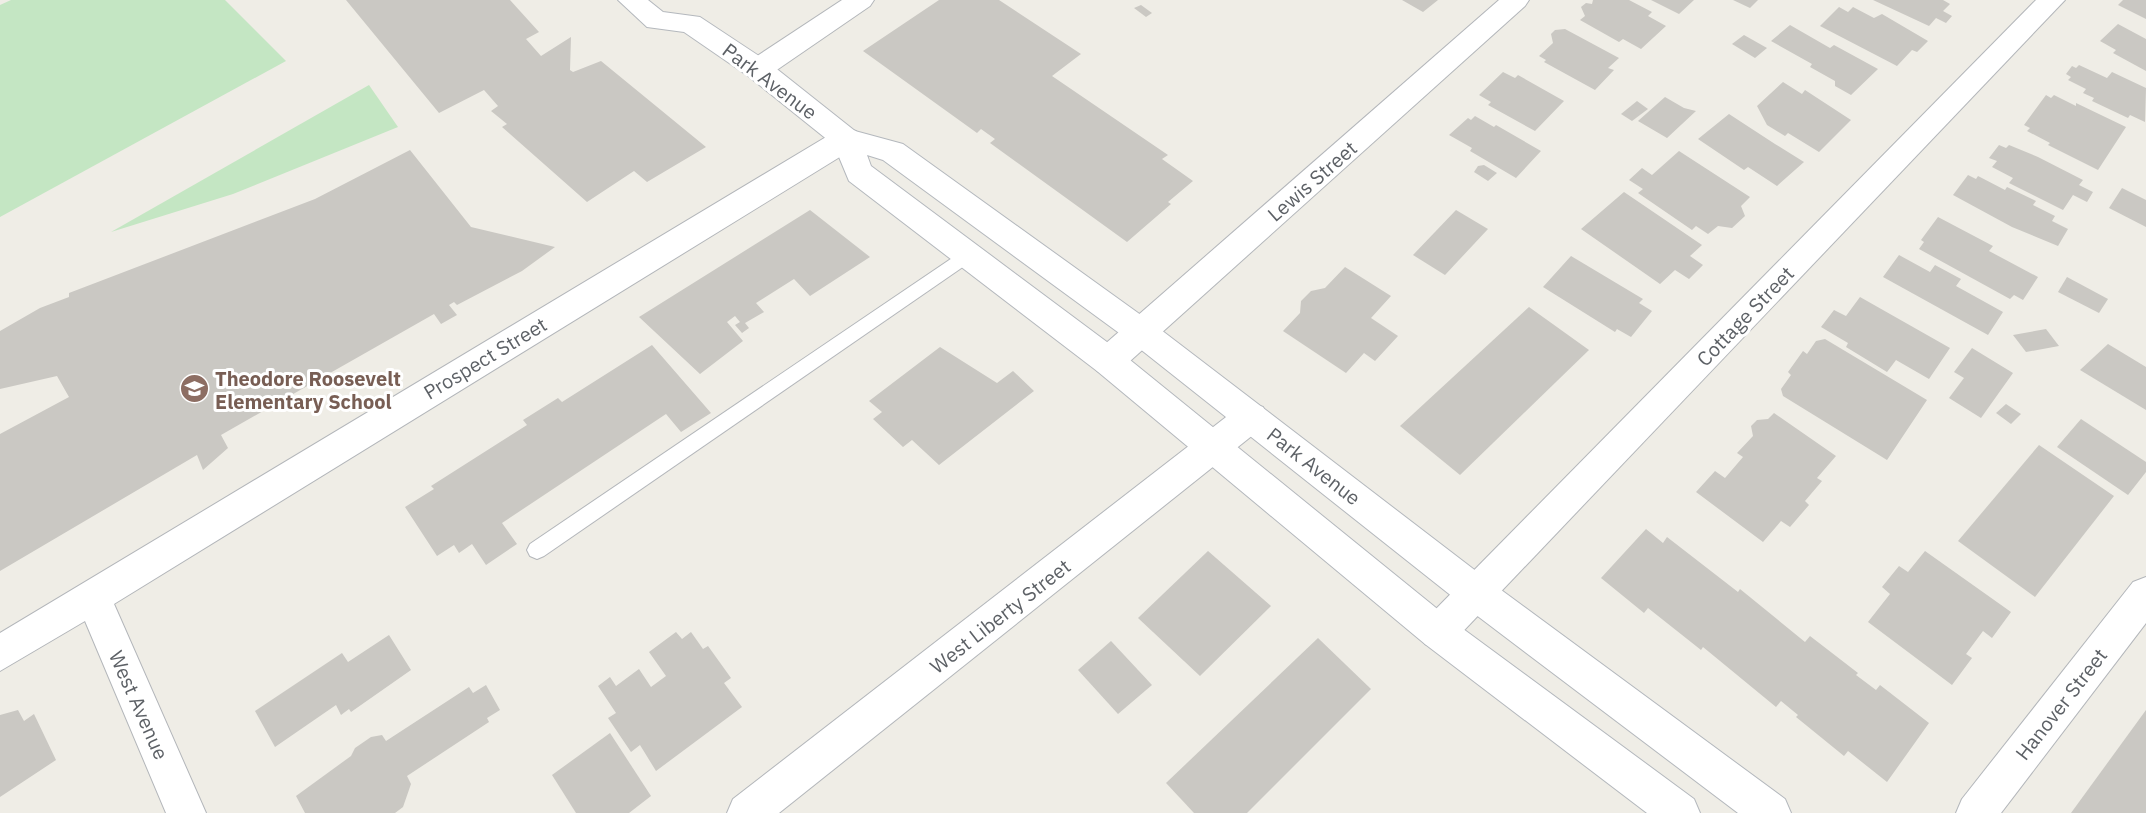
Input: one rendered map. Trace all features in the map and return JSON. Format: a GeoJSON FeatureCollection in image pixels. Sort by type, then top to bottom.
{"type":"FeatureCollection","features":[{"type":"Feature","properties":{"kind":"street","name":"Park Avenue"},"geometry":{"type":"LineString","coordinates":[[631,0],[656,20],[688,12],[846,139],[893,152],[1141,332],[1476,593],[1771,813]]}},
{"type":"Feature","properties":{"kind":"street"},"geometry":{"type":"LineString","coordinates":[[758,69],[861,0]]}},
{"type":"Feature","properties":{"kind":"street","name":"Lewis Street"},"geometry":{"type":"LineString","coordinates":[[1108,361],[1516,0]]}},
{"type":"Feature","properties":{"kind":"street","name":"Cottage Street"},"geometry":{"type":"LineString","coordinates":[[1438,632],[2052,0]]}},
{"type":"Feature","properties":{"kind":"street"},"geometry":{"type":"LineString","coordinates":[[846,139],[859,173],[1108,361],[1438,632],[1673,811]]}},
{"type":"Feature","properties":{"kind":"street","name":"Prospect Street"},"geometry":{"type":"LineString","coordinates":[[0,653],[846,139]]}},
{"type":"Feature","properties":{"kind":"street","name":"West Liberty Street"},"geometry":{"type":"LineString","coordinates":[[747,813],[1215,448],[1251,417]]}},
{"type":"Feature","properties":{"kind":"street","name":"Hanover Street"},"geometry":{"type":"LineString","coordinates":[[1976,813],[2146,594]]}},
{"type":"Feature","properties":{"kind":"street","name":"West Avenue"},"geometry":{"type":"LineString","coordinates":[[93,597],[186,813]]}},
{"type":"Feature","properties":{"kind":"lane"},"geometry":{"type":"LineString","coordinates":[[537,550],[967,255]]}},
{"type":"Feature","properties":{"kind":"green space"},"geometry":{"type":"Polygon","coordinates":[[[11,0],[225,0],[286,61],[0,217],[0,5],[11,0]]]}},
{"type":"Feature","properties":{"kind":"green space"},"geometry":{"type":"Polygon","coordinates":[[[369,85],[398,127],[233,194],[111,232],[369,85]]]}},
{"type":"Feature","properties":{"kind":"building"},"geometry":{"type":"Polygon","coordinates":[[[346,0],[510,0],[539,32],[526,39],[541,56],[571,37],[570,70],[573,72],[601,61],[706,147],[647,182],[634,171],[587,202],[502,127],[507,124],[491,111],[498,106],[484,90],[439,113],[346,0]]]}},
{"type":"Feature","properties":{"kind":"building"},"geometry":{"type":"Polygon","coordinates":[[[939,0],[999,0],[1081,54],[1052,76],[1168,155],[1162,159],[1193,181],[1168,202],[1171,204],[1127,242],[990,143],[995,139],[981,129],[977,133],[863,51],[939,0]]]}},
{"type":"Feature","properties":{"kind":"building"},"geometry":{"type":"Polygon","coordinates":[[[1402,0],[1438,0],[1423,12],[1402,0]]]}},
{"type":"Feature","properties":{"kind":"building"},"geometry":{"type":"Polygon","coordinates":[[[1593,0],[1629,0],[1652,12],[1648,16],[1666,26],[1641,49],[1623,39],[1619,42],[1580,20],[1585,16],[1581,7],[1586,3],[1592,4],[1593,0]]]}},
{"type":"Feature","properties":{"kind":"building"},"geometry":{"type":"Polygon","coordinates":[[[1651,0],[1694,0],[1679,14],[1651,0]]]}},
{"type":"Feature","properties":{"kind":"building"},"geometry":{"type":"Polygon","coordinates":[[[1733,0],[1758,0],[1750,8],[1733,0]]]}},
{"type":"Feature","properties":{"kind":"building"},"geometry":{"type":"Polygon","coordinates":[[[1873,0],[1943,0],[1950,4],[1943,11],[1952,16],[1946,23],[1936,18],[1929,26],[1873,0]]]}},
{"type":"Feature","properties":{"kind":"building"},"geometry":{"type":"Polygon","coordinates":[[[2123,0],[2146,0],[2146,19],[2118,5],[2123,0]]]}},
{"type":"Feature","properties":{"kind":"building"},"geometry":{"type":"Polygon","coordinates":[[[1141,5],[1152,13],[1146,17],[1134,8],[1141,5]]]}},
{"type":"Feature","properties":{"kind":"building"},"geometry":{"type":"Polygon","coordinates":[[[1839,7],[1848,12],[1853,7],[1874,18],[1882,14],[1928,41],[1917,52],[1912,50],[1897,66],[1820,26],[1839,7]]]}},
{"type":"Feature","properties":{"kind":"building"},"geometry":{"type":"Polygon","coordinates":[[[2118,24],[2146,39],[2146,71],[2113,53],[2116,50],[2100,41],[2118,24]]]}},
{"type":"Feature","properties":{"kind":"building"},"geometry":{"type":"Polygon","coordinates":[[[1790,25],[1830,48],[1834,45],[1878,69],[1851,95],[1835,86],[1835,81],[1810,67],[1812,64],[1771,41],[1790,25]]]}},
{"type":"Feature","properties":{"kind":"building"},"geometry":{"type":"Polygon","coordinates":[[[1565,29],[1619,58],[1608,68],[1614,70],[1595,90],[1544,62],[1546,60],[1539,56],[1553,43],[1551,34],[1555,30],[1565,29]]]}},
{"type":"Feature","properties":{"kind":"building"},"geometry":{"type":"Polygon","coordinates":[[[1744,35],[1767,48],[1755,58],[1732,44],[1744,35]]]}},
{"type":"Feature","properties":{"kind":"building"},"geometry":{"type":"Polygon","coordinates":[[[2079,65],[2107,78],[2112,72],[2146,88],[2145,122],[2130,115],[2128,118],[2092,101],[2094,98],[2083,93],[2086,89],[2068,80],[2071,77],[2066,74],[2072,66],[2076,68],[2079,65]]]}},
{"type":"Feature","properties":{"kind":"building"},"geometry":{"type":"Polygon","coordinates":[[[1503,72],[1515,78],[1518,75],[1564,101],[1535,131],[1488,105],[1491,102],[1479,95],[1503,72]]]}},
{"type":"Feature","properties":{"kind":"building"},"geometry":{"type":"Polygon","coordinates":[[[1783,82],[1802,94],[1805,90],[1851,120],[1819,152],[1788,133],[1785,136],[1767,125],[1757,106],[1783,82]]]}},
{"type":"Feature","properties":{"kind":"building"},"geometry":{"type":"Polygon","coordinates":[[[2046,95],[2051,98],[2054,95],[2076,106],[2076,103],[2126,127],[2098,170],[2048,145],[2050,143],[2027,131],[2030,128],[2024,125],[2046,95]]]}},
{"type":"Feature","properties":{"kind":"building"},"geometry":{"type":"Polygon","coordinates":[[[1665,97],[1684,108],[1696,111],[1667,138],[1638,121],[1665,97]]]}},
{"type":"Feature","properties":{"kind":"building"},"geometry":{"type":"Polygon","coordinates":[[[1637,101],[1648,109],[1632,121],[1621,114],[1637,101]]]}},
{"type":"Feature","properties":{"kind":"building"},"geometry":{"type":"Polygon","coordinates":[[[1729,114],[1804,162],[1777,186],[1748,167],[1744,170],[1698,139],[1729,114]]]}},
{"type":"Feature","properties":{"kind":"building"},"geometry":{"type":"Polygon","coordinates":[[[1475,116],[1494,127],[1496,125],[1541,151],[1516,178],[1470,151],[1472,148],[1449,135],[1468,118],[1471,120],[1475,116]]]}},
{"type":"Feature","properties":{"kind":"building"},"geometry":{"type":"Polygon","coordinates":[[[1999,145],[2006,148],[2009,145],[2038,157],[2083,180],[2079,185],[2093,192],[2087,202],[2073,195],[2063,210],[2009,183],[2013,178],[1992,167],[1997,161],[1989,158],[1999,145]]]}},
{"type":"Feature","properties":{"kind":"building"},"geometry":{"type":"Polygon","coordinates":[[[410,150],[471,227],[555,247],[522,271],[457,305],[454,302],[449,305],[457,315],[441,324],[434,314],[221,435],[228,448],[203,470],[197,455],[0,571],[0,434],[69,397],[57,376],[0,389],[0,331],[40,308],[69,297],[69,293],[315,199],[410,150]]]}},
{"type":"Feature","properties":{"kind":"building"},"geometry":{"type":"Polygon","coordinates":[[[1679,151],[1750,197],[1741,206],[1745,216],[1732,228],[1718,226],[1708,234],[1696,226],[1692,230],[1638,193],[1643,189],[1629,180],[1642,168],[1652,175],[1679,151]]]}},
{"type":"Feature","properties":{"kind":"building"},"geometry":{"type":"Polygon","coordinates":[[[1484,165],[1497,173],[1488,181],[1474,172],[1478,166],[1484,165]]]}},
{"type":"Feature","properties":{"kind":"building"},"geometry":{"type":"Polygon","coordinates":[[[1968,175],[1976,179],[1978,176],[2005,190],[2007,187],[2036,201],[2033,205],[2055,216],[2052,221],[2068,229],[2058,246],[2012,227],[1953,195],[1968,175]]]}},
{"type":"Feature","properties":{"kind":"building"},"geometry":{"type":"Polygon","coordinates":[[[2122,188],[2146,200],[2146,227],[2109,208],[2122,188]]]}},
{"type":"Feature","properties":{"kind":"building"},"geometry":{"type":"Polygon","coordinates":[[[1624,192],[1702,245],[1690,256],[1703,265],[1689,279],[1675,270],[1660,284],[1581,229],[1624,192]]]}},
{"type":"Feature","properties":{"kind":"building"},"geometry":{"type":"Polygon","coordinates":[[[810,210],[870,257],[810,296],[794,279],[756,303],[764,312],[745,323],[749,328],[742,333],[735,325],[740,322],[735,316],[727,322],[743,341],[700,374],[639,317],[810,210]]]}},
{"type":"Feature","properties":{"kind":"building"},"geometry":{"type":"Polygon","coordinates":[[[1456,210],[1488,229],[1445,275],[1413,255],[1456,210]]]}},
{"type":"Feature","properties":{"kind":"building"},"geometry":{"type":"Polygon","coordinates":[[[1938,217],[1993,246],[1989,251],[2038,277],[2023,300],[2014,295],[2010,299],[1919,249],[1924,242],[1921,240],[1938,217]]]}},
{"type":"Feature","properties":{"kind":"building"},"geometry":{"type":"Polygon","coordinates":[[[1899,255],[1930,272],[1935,265],[1961,279],[1956,286],[2003,312],[1988,335],[1883,277],[1899,255]]]}},
{"type":"Feature","properties":{"kind":"building"},"geometry":{"type":"Polygon","coordinates":[[[1571,256],[1643,299],[1639,303],[1652,311],[1631,337],[1617,329],[1615,332],[1543,287],[1571,256]]]}},
{"type":"Feature","properties":{"kind":"building"},"geometry":{"type":"Polygon","coordinates":[[[1345,267],[1391,296],[1371,318],[1398,336],[1375,361],[1364,353],[1346,373],[1283,331],[1300,313],[1301,301],[1311,291],[1325,288],[1345,267]]]}},
{"type":"Feature","properties":{"kind":"building"},"geometry":{"type":"Polygon","coordinates":[[[2067,277],[2108,299],[2099,313],[2058,292],[2067,277]]]}},
{"type":"Feature","properties":{"kind":"building"},"geometry":{"type":"Polygon","coordinates":[[[1860,297],[1950,348],[1929,379],[1896,360],[1887,372],[1846,347],[1848,343],[1821,327],[1834,310],[1846,316],[1860,297]]]}},
{"type":"Feature","properties":{"kind":"building"},"geometry":{"type":"Polygon","coordinates":[[[1529,307],[1589,350],[1460,475],[1400,426],[1529,307]]]}},
{"type":"Feature","properties":{"kind":"building"},"geometry":{"type":"Polygon","coordinates":[[[2046,329],[2059,346],[2026,352],[2013,335],[2046,329]]]}},
{"type":"Feature","properties":{"kind":"building"},"geometry":{"type":"Polygon","coordinates":[[[1825,339],[1927,400],[1887,460],[1783,396],[1781,389],[1791,375],[1788,372],[1803,351],[1807,354],[1816,341],[1825,339]]]}},
{"type":"Feature","properties":{"kind":"building"},"geometry":{"type":"Polygon","coordinates":[[[2108,344],[2146,367],[2146,410],[2080,370],[2108,344]]]}},
{"type":"Feature","properties":{"kind":"building"},"geometry":{"type":"Polygon","coordinates":[[[652,345],[711,413],[681,432],[666,414],[502,523],[517,544],[486,565],[472,544],[459,553],[454,545],[437,556],[405,507],[434,489],[431,486],[527,425],[523,420],[558,398],[562,402],[652,345]]]}},
{"type":"Feature","properties":{"kind":"building"},"geometry":{"type":"Polygon","coordinates":[[[940,347],[997,383],[1013,371],[1034,391],[939,465],[912,440],[903,447],[873,419],[882,412],[869,401],[940,347]]]}},
{"type":"Feature","properties":{"kind":"building"},"geometry":{"type":"Polygon","coordinates":[[[1972,348],[2013,373],[1981,418],[1949,398],[1964,378],[1954,372],[1972,348]]]}},
{"type":"Feature","properties":{"kind":"building"},"geometry":{"type":"Polygon","coordinates":[[[2006,404],[2021,414],[2011,424],[1996,413],[2006,404]]]}},
{"type":"Feature","properties":{"kind":"building"},"geometry":{"type":"Polygon","coordinates":[[[1774,413],[1836,456],[1817,478],[1822,481],[1805,501],[1809,505],[1790,527],[1781,521],[1763,542],[1696,492],[1715,471],[1725,478],[1743,457],[1737,453],[1753,436],[1751,426],[1757,420],[1768,419],[1774,413]]]}},
{"type":"Feature","properties":{"kind":"building"},"geometry":{"type":"Polygon","coordinates":[[[2081,419],[2146,462],[2146,472],[2128,495],[2057,447],[2081,419]]]}},
{"type":"Feature","properties":{"kind":"building"},"geometry":{"type":"Polygon","coordinates":[[[2039,445],[2114,496],[2035,597],[1958,541],[2039,445]]]}},
{"type":"Feature","properties":{"kind":"building"},"geometry":{"type":"Polygon","coordinates":[[[1646,529],[1663,543],[1667,537],[1738,592],[1740,589],[1805,642],[1810,636],[1876,690],[1880,685],[1929,723],[1887,782],[1848,751],[1844,756],[1796,717],[1798,715],[1781,701],[1776,707],[1703,647],[1701,650],[1648,608],[1644,613],[1601,578],[1646,529]]]}},
{"type":"Feature","properties":{"kind":"building"},"geometry":{"type":"Polygon","coordinates":[[[1208,551],[1271,606],[1200,676],[1138,618],[1208,551]]]}},
{"type":"Feature","properties":{"kind":"building"},"geometry":{"type":"Polygon","coordinates":[[[1925,551],[2011,612],[1992,638],[1983,631],[1966,654],[1972,658],[1952,685],[1868,622],[1890,594],[1882,587],[1899,566],[1908,572],[1925,551]]]}},
{"type":"Feature","properties":{"kind":"building"},"geometry":{"type":"Polygon","coordinates":[[[676,632],[682,639],[691,632],[703,649],[708,646],[731,678],[724,683],[742,707],[656,771],[640,745],[631,752],[608,718],[616,713],[598,686],[610,677],[616,686],[639,669],[651,687],[666,676],[649,652],[676,632]]]}},
{"type":"Feature","properties":{"kind":"building"},"geometry":{"type":"Polygon","coordinates":[[[389,635],[411,670],[351,712],[349,709],[341,715],[336,705],[275,747],[255,711],[342,653],[348,662],[389,635]]]}},
{"type":"Feature","properties":{"kind":"building"},"geometry":{"type":"Polygon","coordinates":[[[1318,638],[1371,689],[1247,813],[1194,813],[1166,783],[1318,638]]]}},
{"type":"Feature","properties":{"kind":"building"},"geometry":{"type":"Polygon","coordinates":[[[1111,641],[1152,685],[1118,714],[1078,670],[1111,641]]]}},
{"type":"Feature","properties":{"kind":"building"},"geometry":{"type":"Polygon","coordinates":[[[486,685],[500,710],[487,718],[489,722],[407,776],[411,784],[403,807],[395,813],[305,813],[296,796],[351,756],[355,748],[371,737],[382,735],[386,741],[469,687],[473,693],[486,685]]]}},
{"type":"Feature","properties":{"kind":"building"},"geometry":{"type":"Polygon","coordinates":[[[18,710],[24,721],[34,714],[56,760],[0,797],[0,715],[18,710]]]}},
{"type":"Feature","properties":{"kind":"building"},"geometry":{"type":"Polygon","coordinates":[[[2146,710],[2146,813],[2071,813],[2146,710]]]}},
{"type":"Feature","properties":{"kind":"building"},"geometry":{"type":"Polygon","coordinates":[[[610,733],[651,796],[629,813],[576,813],[552,775],[610,733]]]}},
{"type":"Feature","properties":{"kind":"place","name":"Theodore Roosevelt Elementary School"},"geometry":{"type":"Point","coordinates":[194,389]}}]}
